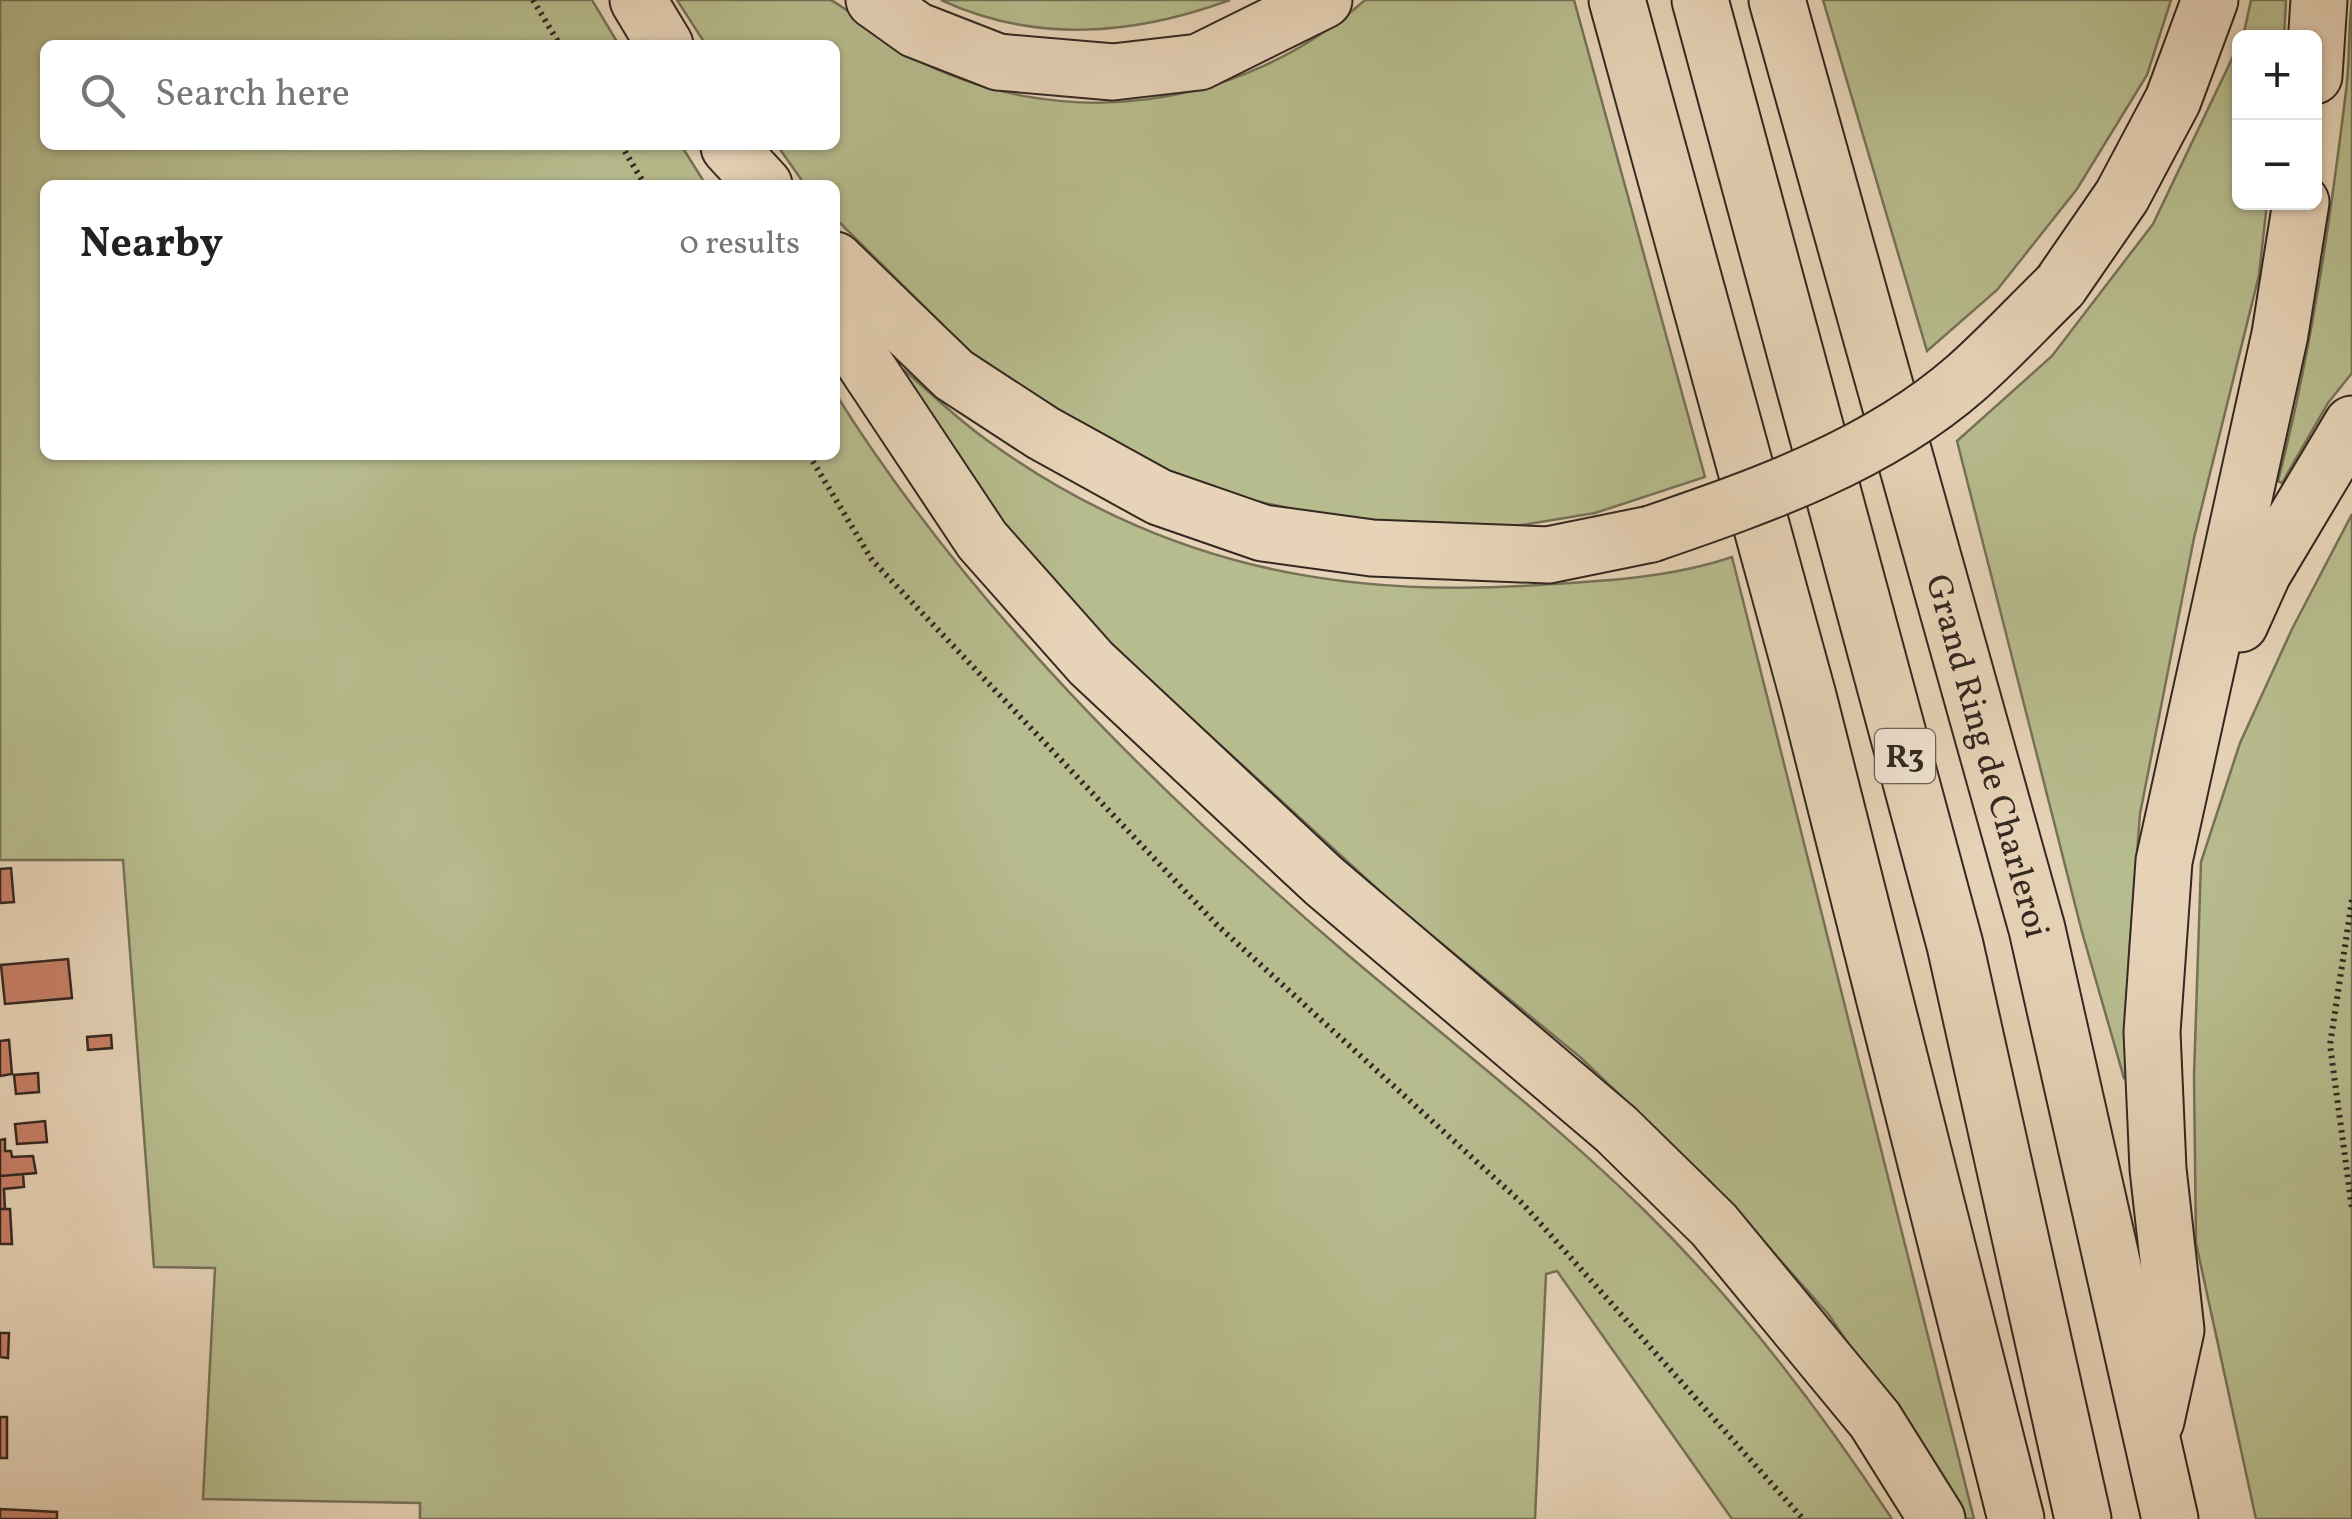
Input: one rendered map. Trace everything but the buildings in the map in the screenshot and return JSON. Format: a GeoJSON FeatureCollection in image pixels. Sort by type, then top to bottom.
{"type":"FeatureCollection","features":[{"type":"Feature","properties":{"kind":"highway"},"geometry":{"type":"LineString","coordinates":[[638,0],[663,40]]}},
{"type":"Feature","properties":{"kind":"highway"},"geometry":{"type":"LineString","coordinates":[[874,0],[916,30],[998,62],[1113,72],[1200,62],[1324,0]]}},
{"type":"Feature","properties":{"kind":"highway"},"geometry":{"type":"LineString","coordinates":[[1617,0],[1808,696],[2016,1519]]}},
{"type":"Feature","properties":{"kind":"highway","name":"R3"},"geometry":{"type":"LineString","coordinates":[[1700,0],[1955,946],[2083,1519]]}},
{"type":"Feature","properties":{"kind":"highway","name":"Grand Ring de Charleroi"},"geometry":{"type":"LineString","coordinates":[[1776,0],[2037,930],[2170,1519]]}},
{"type":"Feature","properties":{"kind":"highway"},"geometry":{"type":"LineString","coordinates":[[840,265],[954,375],[1043,433],[1159,497],[1263,533],[1372,548],[1529,555],[1651,534],[1773,492],[1864,447],[1964,380],[2060,286],[2122,196],[2164,116],[2210,0]]}},
{"type":"Feature","properties":{"kind":"highway"},"geometry":{"type":"LineString","coordinates":[[2318,30],[2320,0]]}},
{"type":"Feature","properties":{"kind":"highway"},"geometry":{"type":"LineString","coordinates":[[2153,1434],[2176,1330],[2158,1169],[2152,1032],[2164,861],[2280,334],[2300,210]]}},
{"type":"Feature","properties":{"kind":"highway"},"geometry":{"type":"LineString","coordinates":[[840,327],[982,540],[1091,663],[1324,881],[1616,1129],[1714,1225],[1875,1420],[1938,1519]]}},
{"type":"Feature","properties":{"kind":"highway"},"geometry":{"type":"LineString","coordinates":[[2189,736],[2262,573],[2352,424]]}},
{"type":"Feature","properties":{"kind":"path"},"geometry":{"type":"LineString","coordinates":[[533,0],[557,40]]}},
{"type":"Feature","properties":{"kind":"path"},"geometry":{"type":"LineString","coordinates":[[624,150],[642,180]]}},
{"type":"Feature","properties":{"kind":"path"},"geometry":{"type":"LineString","coordinates":[[811,460],[872,560],[1217,924],[1524,1204],[1803,1519]]}},
{"type":"Feature","properties":{"kind":"path"},"geometry":{"type":"LineString","coordinates":[[2352,900],[2330,1045],[2352,1209]]}},
{"type":"Feature","properties":{"kind":"green space"},"geometry":{"type":"Polygon","coordinates":[[[0,0],[592,0],[616,40],[40,40],[40,150],[684,150],[703,180],[40,180],[40,460],[840,460],[840,400],[945,548],[1070,693],[1276,893],[1536,1111],[1679,1245],[1776,1358],[1892,1519],[1732,1519],[1557,1271],[1546,1274],[1535,1519],[420,1519],[420,1503],[203,1499],[215,1268],[154,1267],[123,860],[0,860],[0,0]]]}},
{"type":"Feature","properties":{"kind":"green space"},"geometry":{"type":"Polygon","coordinates":[[[677,0],[830,0],[911,57],[968,81],[1028,97],[1087,103],[1147,99],[1206,87],[1262,67],[1315,38],[1365,0],[1574,0],[1705,477],[1595,513],[1498,529],[1340,519],[1204,490],[1044,402],[968,350],[840,223],[840,180],[802,180],[781,150],[840,150],[840,40],[703,40],[677,0]]]}},
{"type":"Feature","properties":{"kind":"green space"},"geometry":{"type":"Polygon","coordinates":[[[941,0],[1230,0],[1158,21],[1085,30],[1013,23],[941,0]]]}},
{"type":"Feature","properties":{"kind":"green space"},"geometry":{"type":"Polygon","coordinates":[[[1823,0],[2171,0],[2147,75],[2077,189],[1997,290],[1927,351],[1823,0]]]}},
{"type":"Feature","properties":{"kind":"green space"},"geometry":{"type":"Polygon","coordinates":[[[2251,0],[2286,0],[2284,30],[2245,30],[2251,0]]]}},
{"type":"Feature","properties":{"kind":"green space"},"geometry":{"type":"Polygon","coordinates":[[[2352,0],[2352,373],[2328,403],[2282,483],[2278,481],[2310,336],[2333,189],[2347,80],[2352,0]]]}},
{"type":"Feature","properties":{"kind":"green space"},"geometry":{"type":"Polygon","coordinates":[[[2232,59],[2232,210],[2266,210],[2259,275],[2194,538],[2140,814],[2129,956],[2129,1077],[2124,1078],[2082,932],[1957,441],[2052,356],[2153,224],[2232,59]]]}},
{"type":"Feature","properties":{"kind":"green space"},"geometry":{"type":"Polygon","coordinates":[[[904,370],[980,435],[1054,484],[1119,518],[1184,544],[1251,564],[1319,578],[1390,586],[1462,588],[1636,577],[1685,570],[1732,557],[1974,1519],[1966,1519],[1829,1315],[1711,1182],[1580,1057],[1397,907],[1106,640],[993,516],[894,376],[904,370]]]}},
{"type":"Feature","properties":{"kind":"green space"},"geometry":{"type":"Polygon","coordinates":[[[2352,514],[2352,1519],[2256,1519],[2196,1243],[2194,1076],[2201,862],[2240,743],[2292,629],[2352,514]]]}}]}
